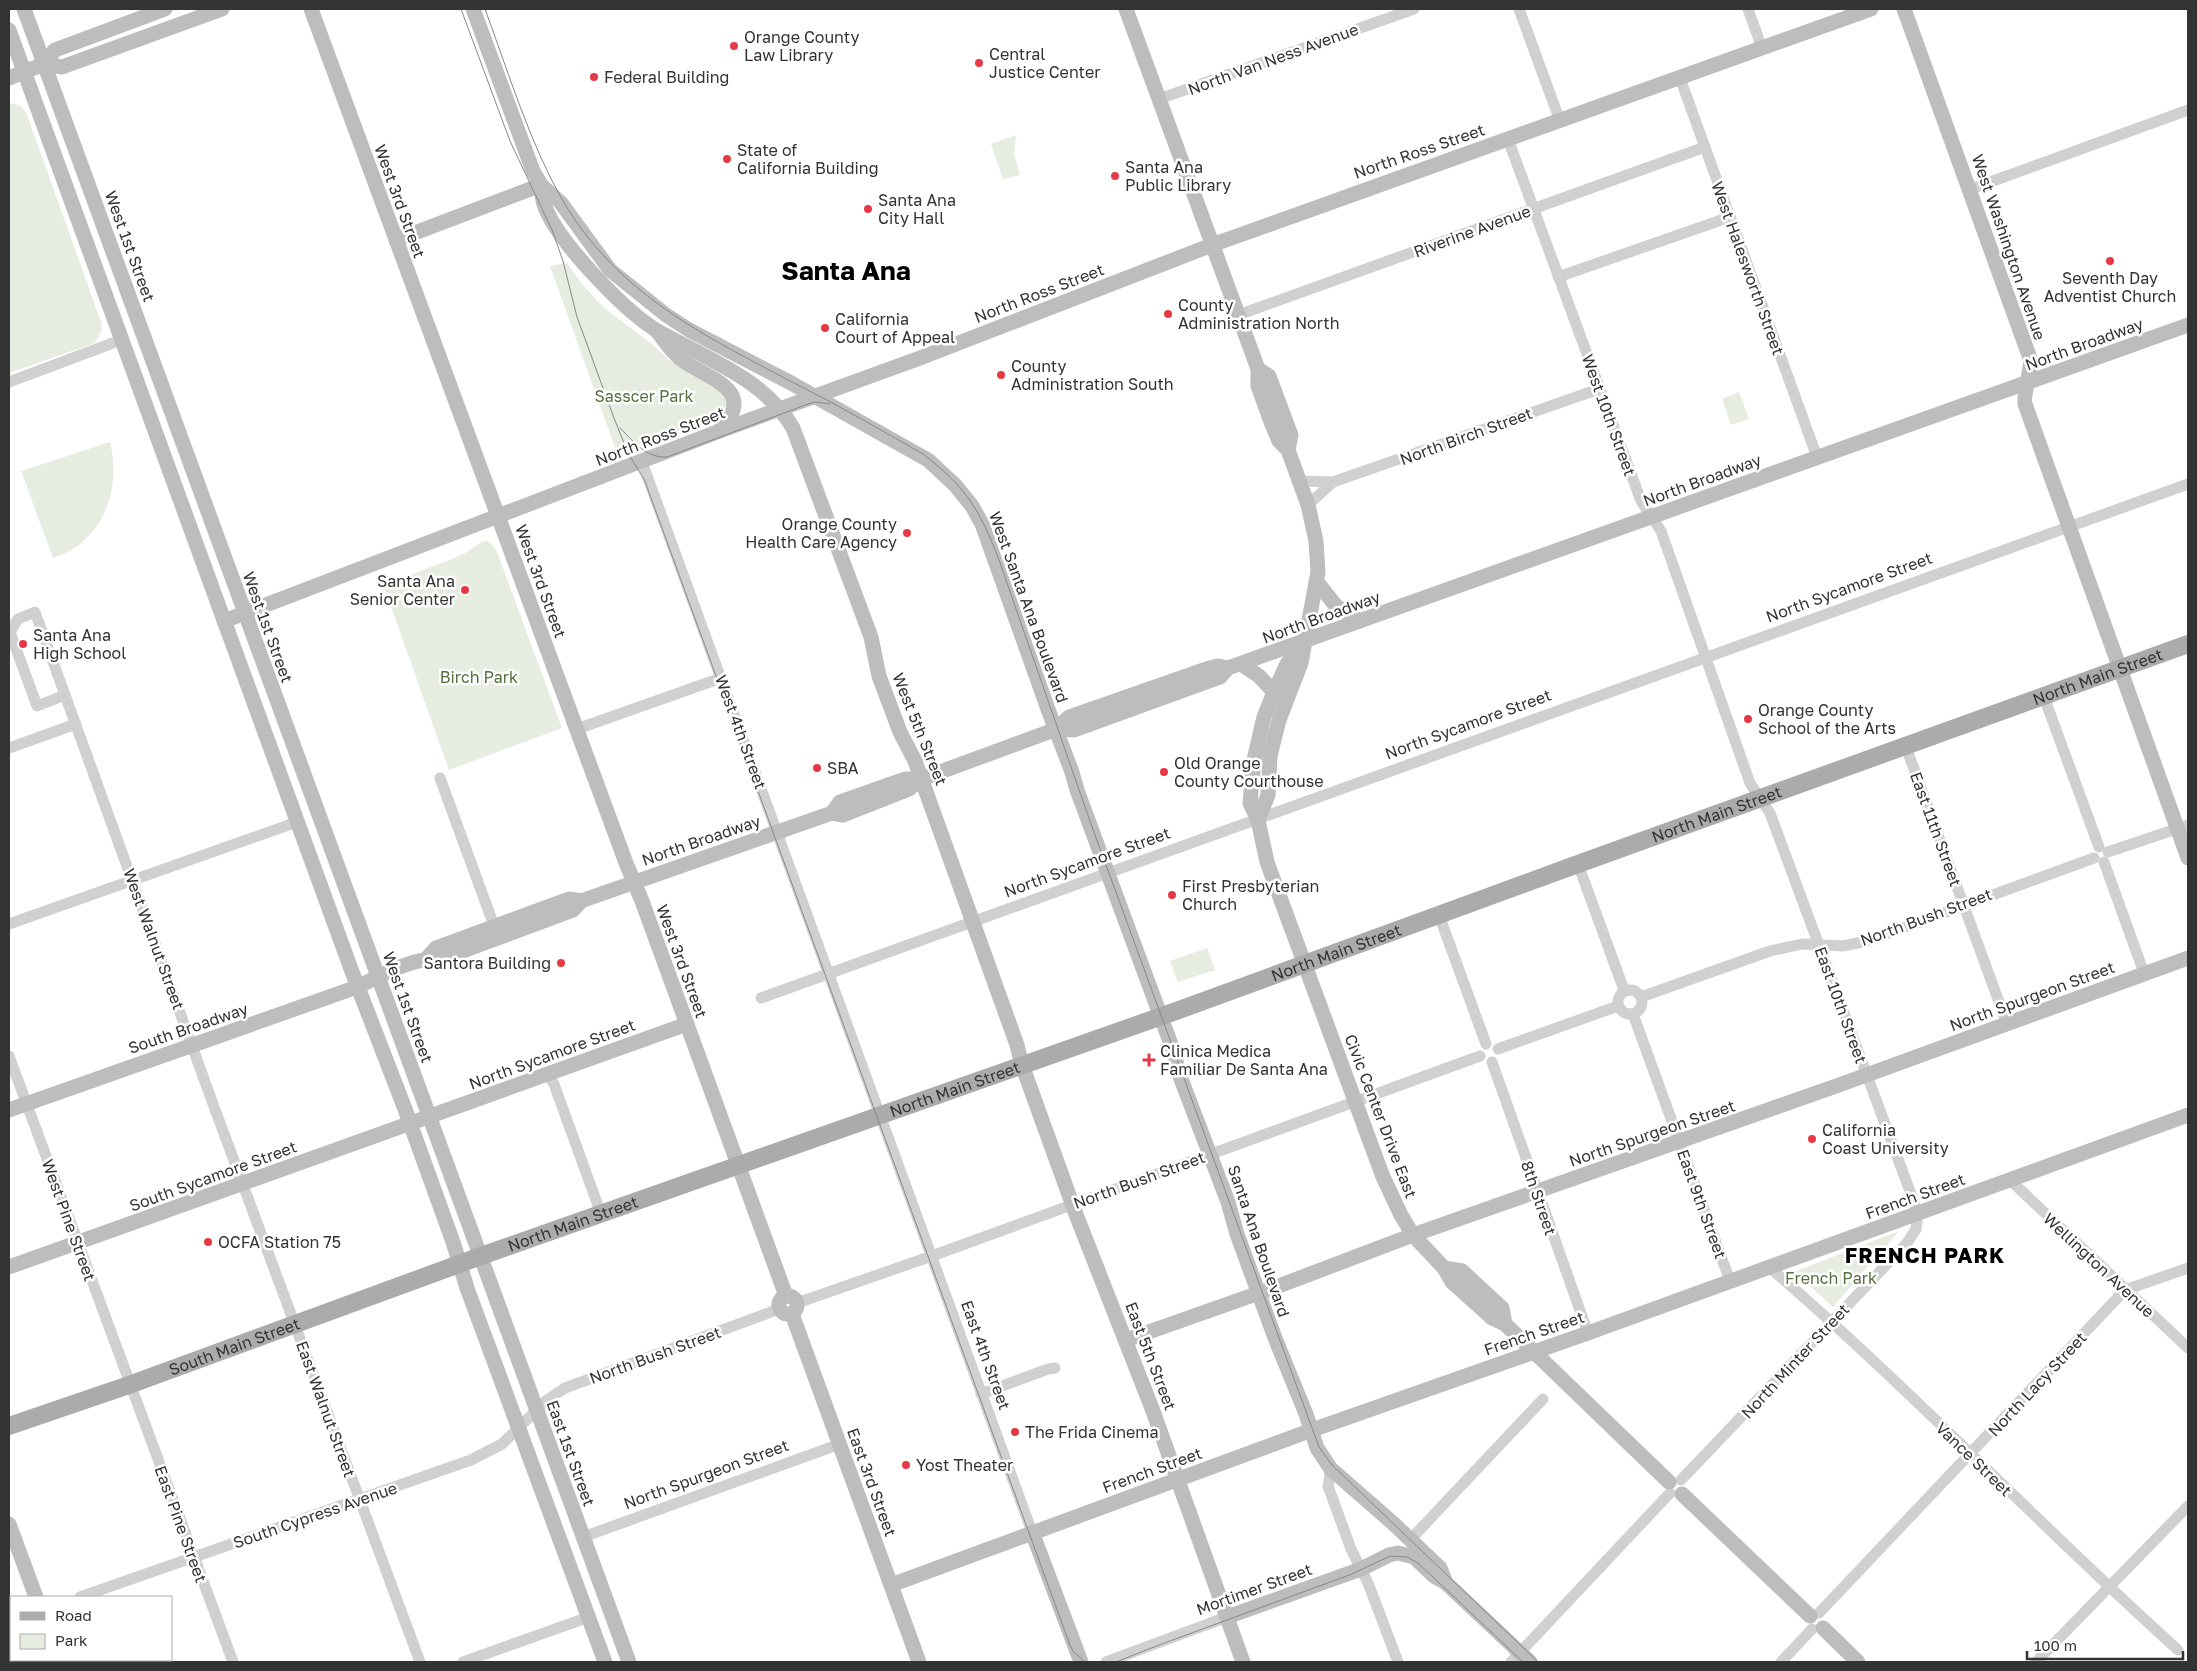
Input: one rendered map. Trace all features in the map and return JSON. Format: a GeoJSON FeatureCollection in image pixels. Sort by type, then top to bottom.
{"type":"FeatureCollection","features":[{"type":"Feature","properties":{"kind":"main road","name":"West 1st Street"},"geometry":{"type":"LineString","coordinates":[[24,9],[481,1256]]}},
{"type":"Feature","properties":{"kind":"main road"},"geometry":{"type":"LineString","coordinates":[[9,78],[44,64],[55,50],[165,9]]}},
{"type":"Feature","properties":{"kind":"main road"},"geometry":{"type":"LineString","coordinates":[[44,64],[62,67],[222,9]]}},
{"type":"Feature","properties":{"kind":"main road","name":"West 3rd Street"},"geometry":{"type":"LineString","coordinates":[[311,9],[738,1165]]}},
{"type":"Feature","properties":{"kind":"main road","name":"West Santa Ana Boulevard"},"geometry":{"type":"LineString","coordinates":[[472,9],[527,156],[541,185],[545,208],[576,254],[611,292],[656,329],[745,380],[781,409]]}},
{"type":"Feature","properties":{"kind":"main road"},"geometry":{"type":"LineString","coordinates":[[1126,9],[1238,315],[1264,372],[1258,386],[1278,441],[1288,450],[1300,481],[1308,505],[1316,541],[1317,582],[1304,641],[1302,662],[1279,720],[1270,756],[1268,795],[1258,820]]}},
{"type":"Feature","properties":{"kind":"main road","name":"North Ross Street"},"geometry":{"type":"LineString","coordinates":[[224,621],[1212,245],[1872,9]]}},
{"type":"Feature","properties":{"kind":"main road","name":"West Washington Avenue"},"geometry":{"type":"LineString","coordinates":[[1904,9],[2031,361],[2029,382],[2024,400],[2120,669],[2183,827],[2188,858]]}},
{"type":"Feature","properties":{"kind":"main road"},"geometry":{"type":"LineString","coordinates":[[9,30],[605,1662]]}},
{"type":"Feature","properties":{"kind":"main road"},"geometry":{"type":"LineString","coordinates":[[396,240],[541,185]]}},
{"type":"Feature","properties":{"kind":"main road","name":"West Santa Ana Boulevard"},"geometry":{"type":"LineString","coordinates":[[541,185],[561,203],[610,270],[643,298],[689,330],[816,397],[928,460],[948,477],[972,506],[993,550],[1107,873],[1177,1062]]}},
{"type":"Feature","properties":{"kind":"main road","name":"North Broadway"},"geometry":{"type":"LineString","coordinates":[[378,977],[427,958],[441,959],[496,932],[573,910],[581,901],[634,882],[709,858],[832,813],[843,815],[884,800],[909,789],[921,779],[1056,729],[1070,717],[1210,668],[1234,666],[2188,325]]}},
{"type":"Feature","properties":{"kind":"main road"},"geometry":{"type":"LineString","coordinates":[[656,329],[671,351],[683,361],[722,383],[731,393],[734,405],[729,420],[717,433]]}},
{"type":"Feature","properties":{"kind":"main road","name":"West 5th Street"},"geometry":{"type":"LineString","coordinates":[[781,409],[793,428],[871,637],[879,676],[921,779],[1017,1045],[1022,1065]]}},
{"type":"Feature","properties":{"kind":"main road"},"geometry":{"type":"LineString","coordinates":[[1317,582],[1336,606],[1360,621]]}},
{"type":"Feature","properties":{"kind":"main road","name":"Civic Center Drive East"},"geometry":{"type":"LineString","coordinates":[[1304,641],[1287,664],[1264,717],[1254,760],[1250,803],[1258,820],[1267,862],[1383,1177],[1401,1215],[1413,1235],[1444,1268],[1452,1282],[1492,1318],[1505,1324],[1534,1351],[1858,1662]]}},
{"type":"Feature","properties":{"kind":"main road","name":"North Main Street"},"geometry":{"type":"LineString","coordinates":[[460,1264],[1306,965],[1578,864],[2188,644]]}},
{"type":"Feature","properties":{"kind":"main road"},"geometry":{"type":"LineString","coordinates":[[1234,666],[1259,676],[1274,692]]}},
{"type":"Feature","properties":{"kind":"main road","name":"North Spurgeon Street"},"geometry":{"type":"LineString","coordinates":[[1126,1340],[1259,1293],[1413,1235],[1680,1142],[2188,958]]}},
{"type":"Feature","properties":{"kind":"main road","name":"South Broadway"},"geometry":{"type":"LineString","coordinates":[[9,1110],[357,987],[378,977]]}},
{"type":"Feature","properties":{"kind":"main road","name":"North Sycamore Street"},"geometry":{"type":"LineString","coordinates":[[430,1117],[687,1024]]}},
{"type":"Feature","properties":{"kind":"main road","name":"Santa Ana Boulevard"},"geometry":{"type":"LineString","coordinates":[[1177,1062],[1228,1202],[1237,1234],[1306,1414],[1317,1448],[1331,1469],[1440,1568],[1446,1583]]}},
{"type":"Feature","properties":{"kind":"main road","name":"East 5th Street"},"geometry":{"type":"LineString","coordinates":[[1022,1065],[1072,1204],[1178,1479],[1243,1662]]}},
{"type":"Feature","properties":{"kind":"main road","name":"French Street"},"geometry":{"type":"LineString","coordinates":[[891,1584],[2188,1115]]}},
{"type":"Feature","properties":{"kind":"main road","name":"South Sycamore Street"},"geometry":{"type":"LineString","coordinates":[[9,1268],[430,1117]]}},
{"type":"Feature","properties":{"kind":"main road","name":"East 3rd Street"},"geometry":{"type":"LineString","coordinates":[[738,1165],[919,1662]]}},
{"type":"Feature","properties":{"kind":"main road","name":"East 1st Street"},"geometry":{"type":"LineString","coordinates":[[481,1256],[629,1662]]}},
{"type":"Feature","properties":{"kind":"main road","name":"South Main Street"},"geometry":{"type":"LineString","coordinates":[[9,1426],[129,1385],[460,1264]]}},
{"type":"Feature","properties":{"kind":"main road"},"geometry":{"type":"LineString","coordinates":[[9,1524],[36,1596]]}},
{"type":"Feature","properties":{"kind":"main road","name":"East 4th Street"},"geometry":{"type":"LineString","coordinates":[[1032,1532],[1081,1662]]}},
{"type":"Feature","properties":{"kind":"main road","name":"Mortimer Street"},"geometry":{"type":"LineString","coordinates":[[1227,1617],[1361,1569],[1389,1555],[1398,1553],[1414,1557],[1434,1576],[1446,1583]]}},
{"type":"Feature","properties":{"kind":"main road"},"geometry":{"type":"LineString","coordinates":[[1446,1583],[1520,1659]]}},
{"type":"Feature","properties":{"kind":"street","name":"North Van Ness Avenue"},"geometry":{"type":"LineString","coordinates":[[1159,99],[1414,9]]}},
{"type":"Feature","properties":{"kind":"street"},"geometry":{"type":"LineString","coordinates":[[1519,9],[1560,120]]}},
{"type":"Feature","properties":{"kind":"street"},"geometry":{"type":"LineString","coordinates":[[1748,9],[1762,48]]}},
{"type":"Feature","properties":{"kind":"street","name":"West Halesworth Street"},"geometry":{"type":"LineString","coordinates":[[1680,78],[1817,457]]}},
{"type":"Feature","properties":{"kind":"street"},"geometry":{"type":"LineString","coordinates":[[1970,189],[2188,110]]}},
{"type":"Feature","properties":{"kind":"street","name":"West 10th Street"},"geometry":{"type":"LineString","coordinates":[[1508,139],[1641,501],[1661,531],[1750,783],[1760,798]]}},
{"type":"Feature","properties":{"kind":"street","name":"Riverine Avenue"},"geometry":{"type":"LineString","coordinates":[[1238,315],[1705,147]]}},
{"type":"Feature","properties":{"kind":"street"},"geometry":{"type":"LineString","coordinates":[[1558,277],[1730,217]]}},
{"type":"Feature","properties":{"kind":"street"},"geometry":{"type":"LineString","coordinates":[[9,382],[121,340]]}},
{"type":"Feature","properties":{"kind":"street","name":"North Birch Street"},"geometry":{"type":"LineString","coordinates":[[1300,481],[1333,482],[1599,388]]}},
{"type":"Feature","properties":{"kind":"street","name":"West 4th Street"},"geometry":{"type":"LineString","coordinates":[[642,462],[880,1114]]}},
{"type":"Feature","properties":{"kind":"street","name":"North Birch Street"},"geometry":{"type":"LineString","coordinates":[[1308,505],[1333,482]]}},
{"type":"Feature","properties":{"kind":"street","name":"North Sycamore Street"},"geometry":{"type":"LineString","coordinates":[[761,998],[1258,820],[1706,656],[2188,484]]}},
{"type":"Feature","properties":{"kind":"street","name":"West Walnut Street"},"geometry":{"type":"LineString","coordinates":[[65,695],[37,706],[10,632],[18,619],[35,612],[295,1325]]}},
{"type":"Feature","properties":{"kind":"street"},"geometry":{"type":"LineString","coordinates":[[577,729],[721,678]]}},
{"type":"Feature","properties":{"kind":"street"},"geometry":{"type":"LineString","coordinates":[[2044,697],[2144,973]]}},
{"type":"Feature","properties":{"kind":"street"},"geometry":{"type":"LineString","coordinates":[[9,748],[76,724]]}},
{"type":"Feature","properties":{"kind":"street","name":"East 11th Street"},"geometry":{"type":"LineString","coordinates":[[1906,747],[2007,1024]]}},
{"type":"Feature","properties":{"kind":"street"},"geometry":{"type":"LineString","coordinates":[[440,778],[496,932]]}},
{"type":"Feature","properties":{"kind":"street","name":"East 10th Street"},"geometry":{"type":"LineString","coordinates":[[1760,798],[1770,813],[1918,1213]]}},
{"type":"Feature","properties":{"kind":"street"},"geometry":{"type":"LineString","coordinates":[[9,924],[297,822]]}},
{"type":"Feature","properties":{"kind":"street","name":"North Bush Street"},"geometry":{"type":"LineString","coordinates":[[1641,997],[1770,951],[1802,944],[1843,946],[1866,941],[1963,904],[2183,827]]}},
{"type":"Feature","properties":{"kind":"street"},"geometry":{"type":"LineString","coordinates":[[1578,864],[1624,990]]}},
{"type":"Feature","properties":{"kind":"street"},"geometry":{"type":"LineString","coordinates":[[1439,915],[1486,1044]]}},
{"type":"Feature","properties":{"kind":"street"},"geometry":{"type":"LineString","coordinates":[[1632,989],[1641,997],[1640,1009],[1633,1014],[1626,1014],[1618,1006],[1619,995],[1624,990],[1632,989]]}},
{"type":"Feature","properties":{"kind":"street"},"geometry":{"type":"LineString","coordinates":[[1498,1049],[1618,1006]]}},
{"type":"Feature","properties":{"kind":"street","name":"East 9th Street"},"geometry":{"type":"LineString","coordinates":[[1633,1014],[1730,1281]]}},
{"type":"Feature","properties":{"kind":"street"},"geometry":{"type":"LineString","coordinates":[[1486,1044],[1494,1044],[1498,1049],[1498,1055],[1492,1062],[1486,1062],[1480,1056],[1481,1049],[1486,1044]]}},
{"type":"Feature","properties":{"kind":"street","name":"West Pine Street"},"geometry":{"type":"LineString","coordinates":[[9,1056],[129,1385]]}},
{"type":"Feature","properties":{"kind":"street","name":"North Bush Street"},"geometry":{"type":"LineString","coordinates":[[536,1410],[565,1388],[789,1305],[932,1256],[1480,1056]]}},
{"type":"Feature","properties":{"kind":"street","name":"8th Street"},"geometry":{"type":"LineString","coordinates":[[1492,1062],[1588,1333]]}},
{"type":"Feature","properties":{"kind":"street"},"geometry":{"type":"LineString","coordinates":[[548,1075],[554,1084],[601,1214]]}},
{"type":"Feature","properties":{"kind":"street","name":"East 4th Street"},"geometry":{"type":"LineString","coordinates":[[880,1114],[1032,1532]]}},
{"type":"Feature","properties":{"kind":"street","name":"Wellington Avenue"},"geometry":{"type":"LineString","coordinates":[[2010,1180],[2188,1348]]}},
{"type":"Feature","properties":{"kind":"street","name":"North Minter Street"},"geometry":{"type":"LineString","coordinates":[[1520,1659],[1676,1487],[1907,1243],[1916,1229],[1918,1213]]}},
{"type":"Feature","properties":{"kind":"street","name":"Vance Street"},"geometry":{"type":"LineString","coordinates":[[1769,1267],[1832,1322],[2109,1588],[2178,1650]]}},
{"type":"Feature","properties":{"kind":"street","name":"North Lacy Street"},"geometry":{"type":"LineString","coordinates":[[1781,1662],[1970,1454],[2125,1290],[2188,1268]]}},
{"type":"Feature","properties":{"kind":"street","name":"East Walnut Street"},"geometry":{"type":"LineString","coordinates":[[295,1325],[420,1662]]}},
{"type":"Feature","properties":{"kind":"street"},"geometry":{"type":"LineString","coordinates":[[981,1394],[1055,1368]]}},
{"type":"Feature","properties":{"kind":"street","name":"East Pine Street"},"geometry":{"type":"LineString","coordinates":[[129,1385],[233,1662]]}},
{"type":"Feature","properties":{"kind":"street"},"geometry":{"type":"LineString","coordinates":[[1410,1540],[1543,1399]]}},
{"type":"Feature","properties":{"kind":"street","name":"South Cypress Avenue"},"geometry":{"type":"LineString","coordinates":[[83,1596],[471,1460],[502,1444],[536,1410]]}},
{"type":"Feature","properties":{"kind":"street","name":"North Spurgeon Street"},"geometry":{"type":"LineString","coordinates":[[583,1537],[840,1444]]}},
{"type":"Feature","properties":{"kind":"street"},"geometry":{"type":"LineString","coordinates":[[1331,1469],[1328,1486],[1398,1662]]}},
{"type":"Feature","properties":{"kind":"street"},"geometry":{"type":"LineString","coordinates":[[2036,1662],[2188,1506]]}},
{"type":"Feature","properties":{"kind":"street","name":"Mortimer Street"},"geometry":{"type":"LineString","coordinates":[[1106,1662],[1227,1617]]}},
{"type":"Feature","properties":{"kind":"street"},"geometry":{"type":"LineString","coordinates":[[463,1662],[589,1618]]}},
{"type":"Feature","properties":{"kind":"green space"},"geometry":{"type":"Polygon","coordinates":[[[9,103],[20,105],[26,112],[101,322],[102,330],[95,343],[9,373],[9,103]]]}},
{"type":"Feature","properties":{"kind":"green space"},"geometry":{"type":"Polygon","coordinates":[[[1016,135],[1014,154],[1020,175],[1003,179],[991,144],[1016,135]]]}},
{"type":"Feature","properties":{"kind":"green space","name":"Sasscer Park"},"geometry":{"type":"Polygon","coordinates":[[[567,263],[581,283],[603,307],[653,345],[669,360],[724,393],[727,403],[722,414],[617,453],[550,266],[567,263]]]}},
{"type":"Feature","properties":{"kind":"green space"},"geometry":{"type":"Polygon","coordinates":[[[1739,392],[1749,419],[1731,425],[1722,399],[1739,392]]]}},
{"type":"Feature","properties":{"kind":"green space"},"geometry":{"type":"Polygon","coordinates":[[[110,442],[113,478],[105,512],[85,540],[53,558],[21,471],[110,442]]]}},
{"type":"Feature","properties":{"kind":"green space","name":"Birch Park"},"geometry":{"type":"Polygon","coordinates":[[[487,541],[493,545],[497,552],[562,728],[449,770],[383,584],[446,561],[467,552],[481,542],[487,541]]]}},
{"type":"Feature","properties":{"kind":"green space"},"geometry":{"type":"Polygon","coordinates":[[[1207,948],[1215,970],[1178,982],[1170,961],[1207,948]]]}},
{"type":"Feature","properties":{"kind":"green space","name":"French Park"},"geometry":{"type":"Polygon","coordinates":[[[1899,1231],[1833,1307],[1794,1272],[1899,1231]]]}},
{"type":"Feature","properties":{"kind":"tram line"},"geometry":{"type":"LineString","coordinates":[[461,9],[510,141],[552,230],[563,261],[577,317],[628,453],[645,481],[1070,1645],[1073,1651],[1085,1662]]}},
{"type":"Feature","properties":{"kind":"tram line"},"geometry":{"type":"LineString","coordinates":[[485,9],[520,107],[551,179],[585,234],[610,262],[636,287],[695,329],[923,454],[950,477],[978,513],[999,560],[1091,824],[1319,1447],[1332,1465],[1538,1662]]}},
{"type":"Feature","properties":{"kind":"tram line"},"geometry":{"type":"LineString","coordinates":[[620,428],[635,444],[647,452],[660,457],[667,457],[808,404],[816,402],[830,404]]}},
{"type":"Feature","properties":{"kind":"tram line"},"geometry":{"type":"LineString","coordinates":[[1116,1662],[1352,1574],[1390,1556],[1407,1557],[1418,1563],[1523,1662]]}},
{"type":"Feature","properties":{"kind":"place","name":"Orange County Law Library"},"geometry":{"type":"Point","coordinates":[734,46]}},
{"type":"Feature","properties":{"kind":"place","name":"Central Justice Center"},"geometry":{"type":"Point","coordinates":[979,63]}},
{"type":"Feature","properties":{"kind":"place","name":"Federal Building"},"geometry":{"type":"Point","coordinates":[594,77]}},
{"type":"Feature","properties":{"kind":"place","name":"State of California Building"},"geometry":{"type":"Point","coordinates":[727,159]}},
{"type":"Feature","properties":{"kind":"place","name":"Santa Ana Public Library"},"geometry":{"type":"Point","coordinates":[1115,176]}},
{"type":"Feature","properties":{"kind":"place","name":"Santa Ana City Hall"},"geometry":{"type":"Point","coordinates":[868,209]}},
{"type":"Feature","properties":{"kind":"place","name":"Seventh Day Adventist Church"},"geometry":{"type":"Point","coordinates":[2110,261]}},
{"type":"Feature","properties":{"kind":"place","name":"County Administration North"},"geometry":{"type":"Point","coordinates":[1168,314]}},
{"type":"Feature","properties":{"kind":"place","name":"California Court of Appeal"},"geometry":{"type":"Point","coordinates":[825,328]}},
{"type":"Feature","properties":{"kind":"place","name":"County Administration South"},"geometry":{"type":"Point","coordinates":[1001,375]}},
{"type":"Feature","properties":{"kind":"place","name":"Orange County Health Care Agency"},"geometry":{"type":"Point","coordinates":[907,533]}},
{"type":"Feature","properties":{"kind":"place","name":"Santa Ana Senior Center"},"geometry":{"type":"Point","coordinates":[465,590]}},
{"type":"Feature","properties":{"kind":"place","name":"Santa Ana High School"},"geometry":{"type":"Point","coordinates":[23,644]}},
{"type":"Feature","properties":{"kind":"place","name":"Orange County School of the Arts"},"geometry":{"type":"Point","coordinates":[1748,719]}},
{"type":"Feature","properties":{"kind":"place","name":"SBA"},"geometry":{"type":"Point","coordinates":[817,768]}},
{"type":"Feature","properties":{"kind":"place","name":"Old Orange County Courthouse"},"geometry":{"type":"Point","coordinates":[1164,772]}},
{"type":"Feature","properties":{"kind":"place","name":"First Presbyterian Church"},"geometry":{"type":"Point","coordinates":[1172,895]}},
{"type":"Feature","properties":{"kind":"place","name":"Santora Building"},"geometry":{"type":"Point","coordinates":[561,963]}},
{"type":"Feature","properties":{"kind":"place","name":"Clinica Medica Familiar De Santa Ana"},"geometry":{"type":"Point","coordinates":[1149,1060]}},
{"type":"Feature","properties":{"kind":"place","name":"California Coast University"},"geometry":{"type":"Point","coordinates":[1812,1139]}},
{"type":"Feature","properties":{"kind":"place","name":"OCFA Station 75"},"geometry":{"type":"Point","coordinates":[208,1242]}},
{"type":"Feature","properties":{"kind":"place","name":"The Frida Cinema"},"geometry":{"type":"Point","coordinates":[1015,1432]}},
{"type":"Feature","properties":{"kind":"place","name":"Yost Theater"},"geometry":{"type":"Point","coordinates":[906,1465]}},
{"type":"Feature","properties":{"kind":"district","name":"Santa Ana"},"geometry":{"type":"Point","coordinates":[846,270]}},
{"type":"Feature","properties":{"kind":"district","name":"FRENCH PARK"},"geometry":{"type":"Point","coordinates":[1925,1255]}}]}
